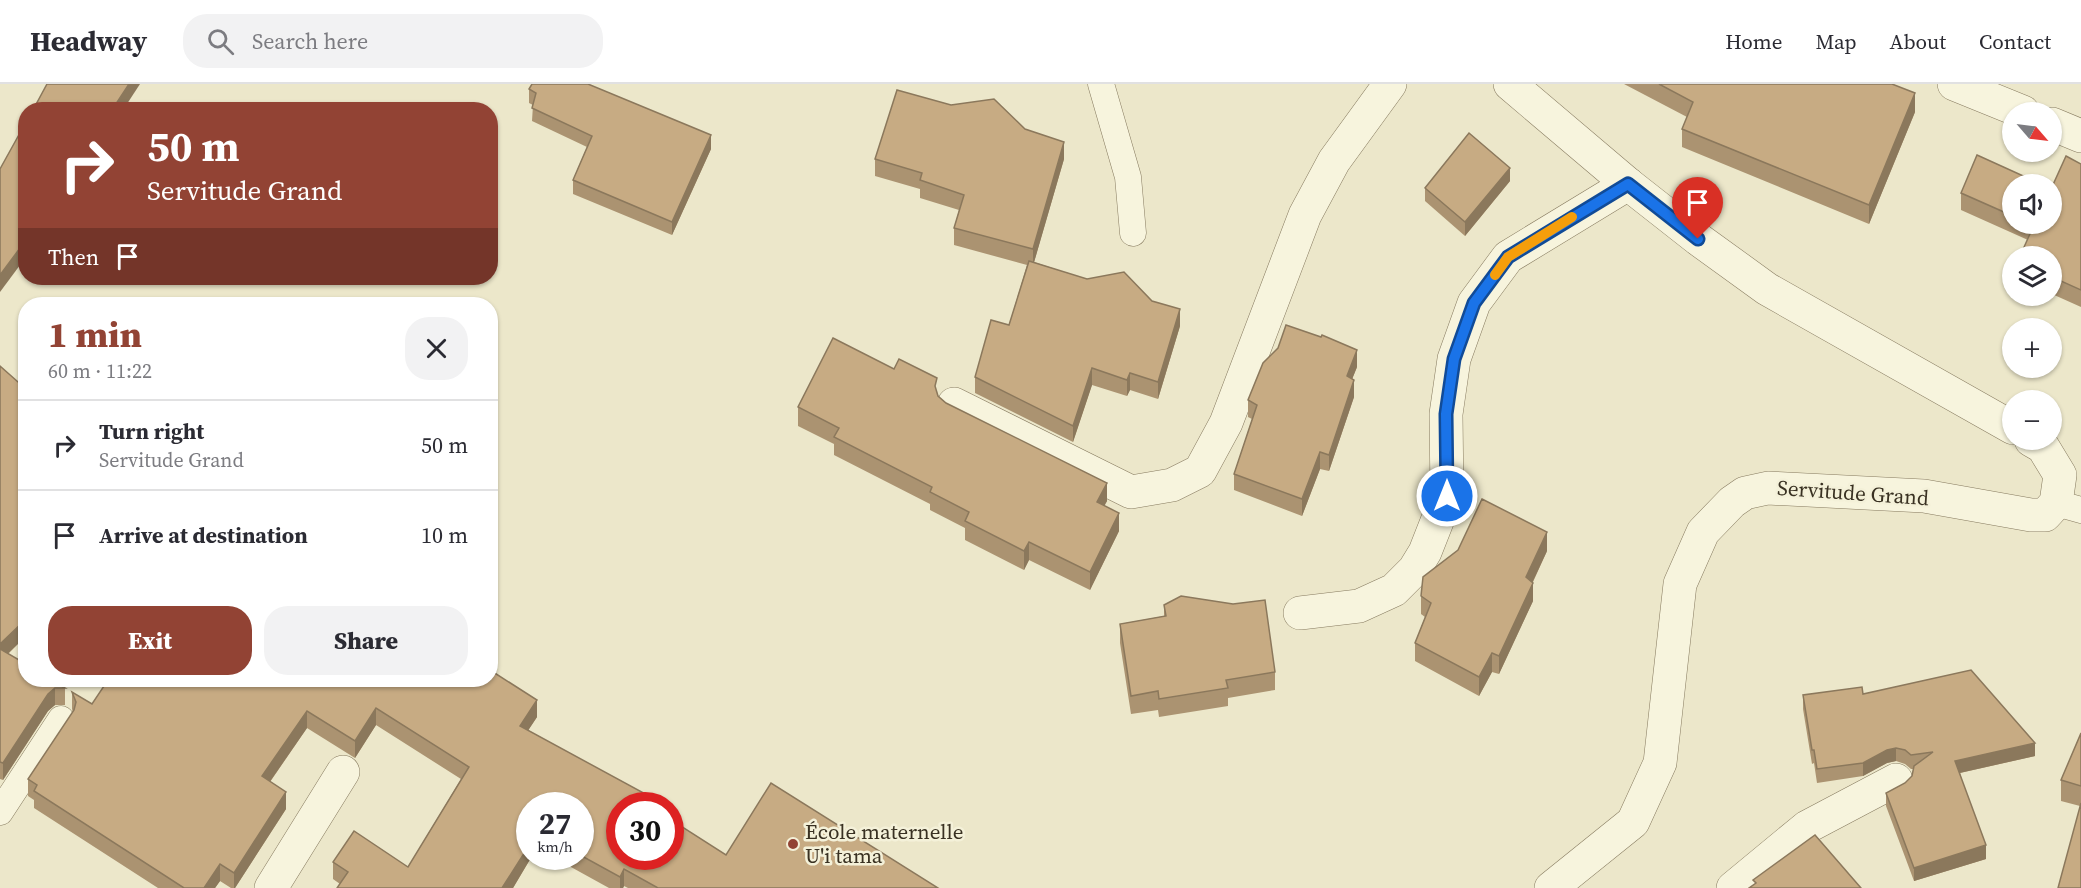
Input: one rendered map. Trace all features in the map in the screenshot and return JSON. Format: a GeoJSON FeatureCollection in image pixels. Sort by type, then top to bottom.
{"type":"FeatureCollection","features":[{"type":"Feature","properties":{"kind":"street"},"geometry":{"type":"LineString","coordinates":[[954,404],[1131,492],[1172,485],[1200,471],[1226,423],[1305,214],[1334,161],[1390,84]]}},
{"type":"Feature","properties":{"kind":"street"},"geometry":{"type":"LineString","coordinates":[[1510,84],[1628,184],[1767,289],[2002,422]]}},
{"type":"Feature","properties":{"kind":"street"},"geometry":{"type":"LineString","coordinates":[[1954,84],[2002,103]]}},
{"type":"Feature","properties":{"kind":"street"},"geometry":{"type":"LineString","coordinates":[[2062,128],[2081,136]]}},
{"type":"Feature","properties":{"kind":"street"},"geometry":{"type":"LineString","coordinates":[[1300,613],[1359,606],[1394,590],[1414,570],[1425,552],[1447,496],[1446,414],[1454,359],[1474,303],[1508,257],[1628,184]]}},
{"type":"Feature","properties":{"kind":"street","name":"Servitude Grand"},"geometry":{"type":"LineString","coordinates":[[1551,888],[1633,822],[1660,764],[1680,584],[1703,532],[1738,498],[1744,493],[1768,488],[1924,496],[2031,515],[2044,514],[2068,507],[2060,475],[2045,450]]}},
{"type":"Feature","properties":{"kind":"street"},"geometry":{"type":"LineString","coordinates":[[271,888],[344,772]]}},
{"type":"Feature","properties":{"kind":"street"},"geometry":{"type":"LineString","coordinates":[[1733,888],[1807,827],[1896,780]]}},
{"type":"Feature","properties":{"kind":"lane"},"geometry":{"type":"LineString","coordinates":[[1101,84],[1128,177],[1133,233]]}},
{"type":"Feature","properties":{"kind":"lane"},"geometry":{"type":"LineString","coordinates":[[0,812],[61,719]]}},
{"type":"Feature","properties":{"kind":"building"},"geometry":{"type":"Polygon","coordinates":[[[47,84],[129,84],[117,102],[37,102],[47,84]]]}},
{"type":"Feature","properties":{"kind":"building"},"geometry":{"type":"Polygon","coordinates":[[[532,84],[588,84],[711,135],[672,222],[573,180],[592,136],[532,108],[536,93],[529,89],[532,84]]]}},
{"type":"Feature","properties":{"kind":"building"},"geometry":{"type":"Polygon","coordinates":[[[1659,84],[1892,84],[1915,93],[1869,205],[1682,129],[1693,102],[1659,84]]]}},
{"type":"Feature","properties":{"kind":"building"},"geometry":{"type":"Polygon","coordinates":[[[897,90],[951,105],[994,99],[1025,129],[1064,142],[1033,249],[954,228],[964,195],[920,180],[922,173],[875,159],[897,90]]]}},
{"type":"Feature","properties":{"kind":"building"},"geometry":{"type":"Polygon","coordinates":[[[1469,133],[1510,168],[1465,222],[1425,188],[1469,133]]]}},
{"type":"Feature","properties":{"kind":"building"},"geometry":{"type":"Polygon","coordinates":[[[18,136],[18,251],[0,275],[0,169],[18,136]]]}},
{"type":"Feature","properties":{"kind":"building"},"geometry":{"type":"Polygon","coordinates":[[[1977,155],[2019,174],[2002,174],[2002,211],[1961,193],[1977,155]]]}},
{"type":"Feature","properties":{"kind":"building"},"geometry":{"type":"Polygon","coordinates":[[[2066,156],[2081,164],[2081,290],[2062,281],[2062,246],[2025,246],[2030,234],[2062,234],[2062,174],[2058,174],[2066,156]]]}},
{"type":"Feature","properties":{"kind":"building"},"geometry":{"type":"Polygon","coordinates":[[[1029,261],[1087,279],[1124,272],[1152,301],[1180,309],[1158,382],[1130,373],[1127,380],[1092,368],[1073,426],[975,377],[991,320],[1009,325],[1029,261]]]}},
{"type":"Feature","properties":{"kind":"building"},"geometry":{"type":"Polygon","coordinates":[[[1286,325],[1321,337],[1322,335],[1357,350],[1347,376],[1354,380],[1329,455],[1320,452],[1302,499],[1234,474],[1257,405],[1248,400],[1263,363],[1278,348],[1286,325]]]}},
{"type":"Feature","properties":{"kind":"building"},"geometry":{"type":"Polygon","coordinates":[[[833,338],[894,369],[899,359],[937,378],[935,386],[938,396],[946,403],[1107,483],[1097,502],[1119,513],[1090,572],[1029,542],[1024,551],[965,521],[969,512],[930,492],[932,487],[834,437],[839,428],[798,407],[833,338]]]}},
{"type":"Feature","properties":{"kind":"building"},"geometry":{"type":"Polygon","coordinates":[[[0,366],[18,382],[18,627],[0,644],[0,366]]]}},
{"type":"Feature","properties":{"kind":"building"},"geometry":{"type":"Polygon","coordinates":[[[1482,499],[1547,532],[1526,577],[1533,583],[1499,656],[1492,653],[1479,677],[1415,643],[1431,603],[1421,596],[1423,577],[1458,550],[1482,499]]]}},
{"type":"Feature","properties":{"kind":"building"},"geometry":{"type":"Polygon","coordinates":[[[1181,596],[1233,604],[1265,600],[1275,672],[1226,680],[1228,688],[1159,699],[1158,691],[1131,696],[1120,624],[1166,616],[1164,605],[1181,596]]]}},
{"type":"Feature","properties":{"kind":"building"},"geometry":{"type":"Polygon","coordinates":[[[0,649],[18,659],[18,687],[65,688],[55,688],[48,694],[3,763],[0,762],[0,649]]]}},
{"type":"Feature","properties":{"kind":"building"},"geometry":{"type":"Polygon","coordinates":[[[1971,670],[2035,743],[1955,761],[1986,845],[1914,868],[1886,793],[1905,783],[1912,776],[1914,766],[1933,752],[1911,755],[1905,750],[1896,748],[1887,750],[1863,763],[1817,769],[1803,695],[1862,687],[1863,694],[1971,670]]]}},
{"type":"Feature","properties":{"kind":"building"},"geometry":{"type":"Polygon","coordinates":[[[498,675],[537,700],[520,726],[642,792],[606,792],[606,869],[594,863],[594,792],[516,792],[516,866],[502,888],[337,888],[348,872],[333,862],[354,831],[408,867],[469,767],[376,708],[355,741],[307,711],[262,776],[286,792],[234,873],[220,864],[204,888],[184,888],[34,791],[37,785],[28,779],[74,710],[76,702],[72,692],[92,704],[103,687],[498,687],[498,675]]]}},
{"type":"Feature","properties":{"kind":"building"},"geometry":{"type":"Polygon","coordinates":[[[2081,733],[2081,786],[2061,780],[2081,733]]]}},
{"type":"Feature","properties":{"kind":"building"},"geometry":{"type":"Polygon","coordinates":[[[771,783],[938,888],[658,888],[626,870],[684,870],[684,828],[726,855],[771,783]]]}},
{"type":"Feature","properties":{"kind":"building"},"geometry":{"type":"Polygon","coordinates":[[[2081,803],[2081,888],[2058,888],[2081,803]]]}},
{"type":"Feature","properties":{"kind":"building"},"geometry":{"type":"Polygon","coordinates":[[[1815,835],[1861,888],[1749,888],[1756,883],[1753,880],[1815,835]]]}},
{"type":"Feature","properties":{"kind":"building"},"geometry":{"type":"Polygon","coordinates":[[[607,870],[624,870],[620,877],[607,870]]]}},
{"type":"Feature","properties":{"kind":"slow traffic"},"geometry":{"type":"LineString","coordinates":[[1495,275],[1508,257],[1572,217]]}},
{"type":"Feature","properties":{"kind":"place","name":"École maternelle U'i tama"},"geometry":{"type":"Point","coordinates":[793,844]}},
{"type":"Feature","properties":{"kind":"route"},"geometry":{"type":"LineString","coordinates":[[1447,496],[1446,414],[1454,359],[1474,303],[1508,257],[1628,184],[1698,239]]}}]}
